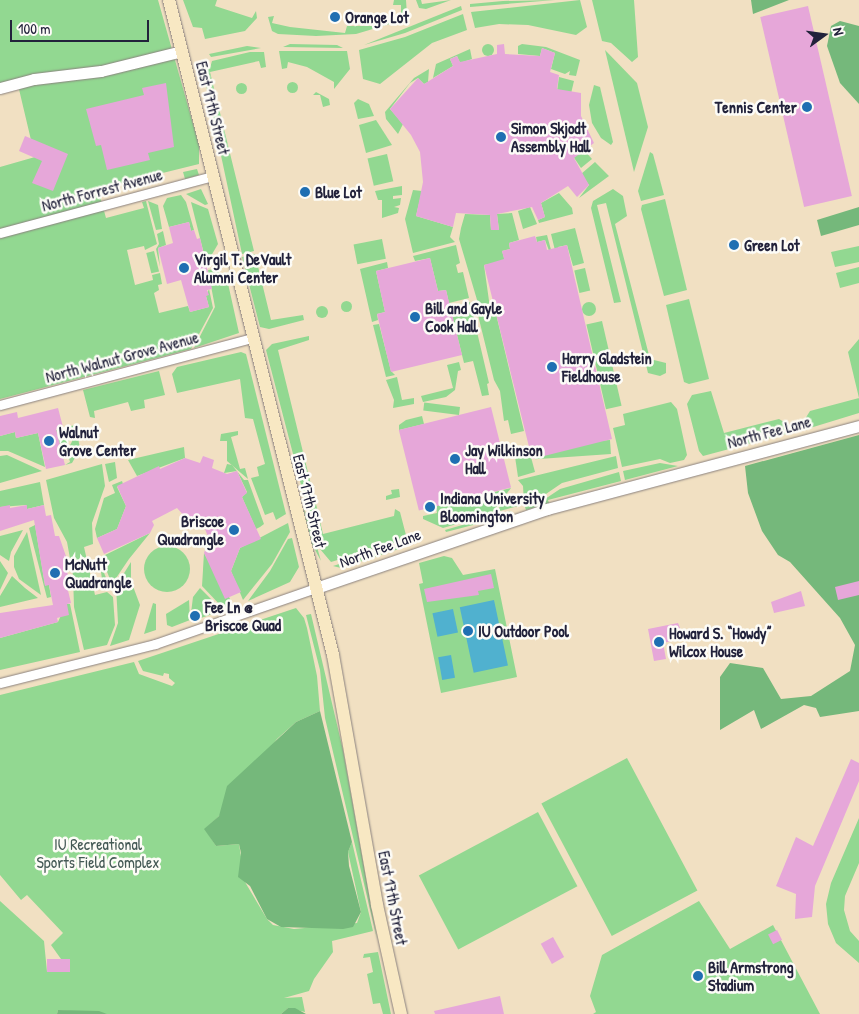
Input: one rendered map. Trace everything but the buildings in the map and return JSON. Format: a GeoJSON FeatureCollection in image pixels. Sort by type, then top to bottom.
{"type":"FeatureCollection","features":[{"type":"Feature","properties":{"kind":"main road","name":"East 17th Street"},"geometry":{"type":"LineString","coordinates":[[169,0],[332,655],[377,905],[401,1014]]}},
{"type":"Feature","properties":{"kind":"street"},"geometry":{"type":"LineString","coordinates":[[0,88],[34,79],[101,72],[182,51]]}},
{"type":"Feature","properties":{"kind":"street","name":"North Forrest Avenue"},"geometry":{"type":"LineString","coordinates":[[0,233],[213,176]]}},
{"type":"Feature","properties":{"kind":"street","name":"North Walnut Grove Avenue"},"geometry":{"type":"LineString","coordinates":[[0,405],[252,338]]}},
{"type":"Feature","properties":{"kind":"street","name":"North Fee Lane"},"geometry":{"type":"LineString","coordinates":[[0,683],[155,644],[547,509],[859,426]]}},
{"type":"Feature","properties":{"kind":"green space"},"geometry":{"type":"Polygon","coordinates":[[[0,0],[158,0],[199,145],[199,164],[98,189],[106,218],[144,208],[142,202],[146,201],[157,244],[145,250],[144,246],[127,250],[135,285],[153,280],[152,275],[160,273],[162,284],[158,285],[159,290],[154,293],[159,313],[188,306],[190,312],[209,307],[206,296],[209,289],[213,308],[191,349],[0,399],[0,167],[35,157],[18,85],[0,90],[0,0]]]}},
{"type":"Feature","properties":{"kind":"green space"},"geometry":{"type":"Polygon","coordinates":[[[183,0],[217,0],[215,6],[252,18],[256,11],[257,18],[245,31],[205,39],[202,28],[193,27],[183,0]]]}},
{"type":"Feature","properties":{"kind":"green space"},"geometry":{"type":"Polygon","coordinates":[[[394,0],[406,0],[407,15],[403,20],[356,34],[316,36],[278,34],[272,31],[268,17],[274,16],[272,23],[290,27],[345,33],[347,26],[382,26],[393,17],[401,16],[401,5],[393,5],[394,0]]]}},
{"type":"Feature","properties":{"kind":"green space"},"geometry":{"type":"Polygon","coordinates":[[[416,0],[421,0],[422,4],[451,0],[426,9],[419,8],[416,0]]]}},
{"type":"Feature","properties":{"kind":"green space"},"geometry":{"type":"Polygon","coordinates":[[[555,0],[470,7],[470,4],[503,1],[555,0]]]}},
{"type":"Feature","properties":{"kind":"green space"},"geometry":{"type":"Polygon","coordinates":[[[580,0],[587,27],[576,35],[528,25],[499,24],[475,28],[471,12],[580,0]]]}},
{"type":"Feature","properties":{"kind":"green space"},"geometry":{"type":"Polygon","coordinates":[[[592,0],[634,0],[638,57],[632,62],[611,43],[602,41],[592,0]]]}},
{"type":"Feature","properties":{"kind":"green space"},"geometry":{"type":"Polygon","coordinates":[[[751,0],[789,0],[753,14],[751,0]]]}},
{"type":"Feature","properties":{"kind":"green space"},"geometry":{"type":"Polygon","coordinates":[[[461,6],[462,10],[405,33],[364,45],[461,6]]]}},
{"type":"Feature","properties":{"kind":"green space"},"geometry":{"type":"Polygon","coordinates":[[[463,14],[467,30],[432,43],[380,84],[363,79],[359,50],[405,37],[463,14]]]}},
{"type":"Feature","properties":{"kind":"green space"},"geometry":{"type":"Polygon","coordinates":[[[840,21],[859,26],[859,104],[840,83],[827,46],[831,26],[840,21]]]}},
{"type":"Feature","properties":{"kind":"green space"},"geometry":{"type":"Polygon","coordinates":[[[290,44],[337,45],[343,48],[283,47],[290,44]]]}},
{"type":"Feature","properties":{"kind":"green space"},"geometry":{"type":"Polygon","coordinates":[[[490,44],[493,45],[493,55],[486,56],[483,55],[482,48],[483,45],[490,44]]]}},
{"type":"Feature","properties":{"kind":"green space"},"geometry":{"type":"Polygon","coordinates":[[[522,44],[546,47],[580,60],[576,76],[569,75],[570,71],[565,74],[551,69],[555,53],[542,48],[540,56],[518,54],[518,46],[522,44]]]}},
{"type":"Feature","properties":{"kind":"green space"},"geometry":{"type":"Polygon","coordinates":[[[247,46],[261,48],[211,57],[209,54],[247,46]]]}},
{"type":"Feature","properties":{"kind":"green space"},"geometry":{"type":"Polygon","coordinates":[[[470,49],[472,59],[460,63],[457,56],[450,59],[453,66],[433,78],[436,64],[470,49]]]}},
{"type":"Feature","properties":{"kind":"green space"},"geometry":{"type":"Polygon","coordinates":[[[605,50],[637,83],[648,127],[634,172],[605,50]]]}},
{"type":"Feature","properties":{"kind":"green space"},"geometry":{"type":"Polygon","coordinates":[[[279,51],[347,51],[350,69],[334,89],[334,82],[307,67],[288,62],[287,68],[282,69],[279,51]]]}},
{"type":"Feature","properties":{"kind":"green space"},"geometry":{"type":"Polygon","coordinates":[[[250,52],[264,52],[266,67],[261,68],[259,61],[210,72],[254,251],[242,254],[203,71],[210,68],[212,61],[250,52]]]}},
{"type":"Feature","properties":{"kind":"green space"},"geometry":{"type":"Polygon","coordinates":[[[429,69],[428,82],[424,84],[418,78],[410,83],[390,109],[403,124],[398,134],[386,119],[385,112],[414,78],[429,69]]]}},
{"type":"Feature","properties":{"kind":"green space"},"geometry":{"type":"Polygon","coordinates":[[[559,77],[574,81],[568,106],[555,106],[559,77]]]}},
{"type":"Feature","properties":{"kind":"green space"},"geometry":{"type":"Polygon","coordinates":[[[292,81],[298,87],[292,93],[286,87],[292,81]]]}},
{"type":"Feature","properties":{"kind":"green space"},"geometry":{"type":"Polygon","coordinates":[[[241,82],[247,88],[241,94],[235,88],[241,82]]]}},
{"type":"Feature","properties":{"kind":"green space"},"geometry":{"type":"Polygon","coordinates":[[[594,85],[600,87],[613,142],[611,145],[601,138],[592,123],[589,105],[594,85]]]}},
{"type":"Feature","properties":{"kind":"green space"},"geometry":{"type":"Polygon","coordinates":[[[316,92],[329,99],[330,105],[323,107],[320,95],[313,95],[316,92]]]}},
{"type":"Feature","properties":{"kind":"green space"},"geometry":{"type":"Polygon","coordinates":[[[358,99],[369,104],[374,116],[358,119],[354,103],[358,99]]]}},
{"type":"Feature","properties":{"kind":"green space"},"geometry":{"type":"Polygon","coordinates":[[[376,120],[392,145],[366,153],[359,125],[376,120]]]}},
{"type":"Feature","properties":{"kind":"green space"},"geometry":{"type":"Polygon","coordinates":[[[564,143],[584,150],[592,159],[581,168],[564,143]]]}},
{"type":"Feature","properties":{"kind":"green space"},"geometry":{"type":"Polygon","coordinates":[[[650,152],[653,154],[664,195],[641,201],[638,191],[650,152]]]}},
{"type":"Feature","properties":{"kind":"green space"},"geometry":{"type":"Polygon","coordinates":[[[387,154],[393,181],[374,186],[368,158],[387,154]]]}},
{"type":"Feature","properties":{"kind":"green space"},"geometry":{"type":"Polygon","coordinates":[[[595,162],[609,176],[579,198],[589,185],[581,174],[595,162]]]}},
{"type":"Feature","properties":{"kind":"green space"},"geometry":{"type":"Polygon","coordinates":[[[197,169],[199,175],[185,179],[183,172],[197,169]]]}},
{"type":"Feature","properties":{"kind":"green space"},"geometry":{"type":"Polygon","coordinates":[[[402,186],[402,195],[393,196],[393,199],[401,198],[400,205],[394,207],[399,208],[398,213],[382,218],[382,200],[378,200],[375,191],[402,186]]]}},
{"type":"Feature","properties":{"kind":"green space"},"geometry":{"type":"Polygon","coordinates":[[[201,189],[208,204],[205,205],[186,194],[201,189]]]}},
{"type":"Feature","properties":{"kind":"green space"},"geometry":{"type":"Polygon","coordinates":[[[613,189],[623,196],[627,216],[615,224],[650,359],[666,363],[666,373],[660,376],[648,373],[606,203],[597,205],[621,302],[614,303],[591,208],[593,201],[613,189]]]}},
{"type":"Feature","properties":{"kind":"green space"},"geometry":{"type":"Polygon","coordinates":[[[413,190],[422,191],[416,216],[453,227],[450,237],[455,242],[413,253],[405,219],[413,190]]]}},
{"type":"Feature","properties":{"kind":"green space"},"geometry":{"type":"Polygon","coordinates":[[[559,193],[572,208],[573,214],[539,223],[538,220],[545,217],[541,203],[559,193]]]}},
{"type":"Feature","properties":{"kind":"green space"},"geometry":{"type":"Polygon","coordinates":[[[181,195],[186,202],[194,230],[191,231],[189,222],[169,227],[163,206],[167,198],[181,195]]]}},
{"type":"Feature","properties":{"kind":"green space"},"geometry":{"type":"Polygon","coordinates":[[[665,199],[687,290],[664,296],[641,209],[642,205],[665,199]]]}},
{"type":"Feature","properties":{"kind":"green space"},"geometry":{"type":"Polygon","coordinates":[[[148,201],[158,205],[162,229],[156,230],[148,201]]]}},
{"type":"Feature","properties":{"kind":"green space"},"geometry":{"type":"Polygon","coordinates":[[[191,202],[208,209],[218,244],[211,256],[205,258],[191,202]]]}},
{"type":"Feature","properties":{"kind":"green space"},"geometry":{"type":"Polygon","coordinates":[[[530,207],[537,224],[523,229],[518,211],[530,207]]]}},
{"type":"Feature","properties":{"kind":"green space"},"geometry":{"type":"Polygon","coordinates":[[[859,207],[859,225],[821,236],[817,220],[859,207]]]}},
{"type":"Feature","properties":{"kind":"green space"},"geometry":{"type":"Polygon","coordinates":[[[512,213],[519,240],[509,243],[510,249],[502,251],[505,261],[484,265],[490,308],[480,310],[459,239],[465,214],[490,215],[491,230],[499,230],[497,214],[512,213]]]}},
{"type":"Feature","properties":{"kind":"green space"},"geometry":{"type":"Polygon","coordinates":[[[575,228],[584,263],[573,266],[567,245],[558,247],[560,271],[551,234],[575,228]]]}},
{"type":"Feature","properties":{"kind":"green space"},"geometry":{"type":"Polygon","coordinates":[[[163,231],[166,245],[158,248],[160,267],[156,249],[159,244],[157,234],[163,231]]]}},
{"type":"Feature","properties":{"kind":"green space"},"geometry":{"type":"Polygon","coordinates":[[[547,235],[557,272],[545,240],[537,242],[536,237],[547,235]]]}},
{"type":"Feature","properties":{"kind":"green space"},"geometry":{"type":"Polygon","coordinates":[[[382,239],[386,259],[357,264],[354,245],[382,239]]]}},
{"type":"Feature","properties":{"kind":"green space"},"geometry":{"type":"Polygon","coordinates":[[[456,245],[460,263],[456,265],[458,273],[463,272],[469,298],[449,303],[446,290],[438,291],[430,258],[415,261],[413,256],[456,245]]]}},
{"type":"Feature","properties":{"kind":"green space"},"geometry":{"type":"Polygon","coordinates":[[[859,246],[859,262],[835,267],[831,252],[859,246]]]}},
{"type":"Feature","properties":{"kind":"green space"},"geometry":{"type":"Polygon","coordinates":[[[154,251],[159,271],[151,273],[146,253],[154,251]]]}},
{"type":"Feature","properties":{"kind":"green space"},"geometry":{"type":"Polygon","coordinates":[[[255,254],[271,320],[303,315],[304,320],[269,329],[260,327],[242,257],[255,254]]]}},
{"type":"Feature","properties":{"kind":"green space"},"geometry":{"type":"Polygon","coordinates":[[[387,262],[388,268],[376,271],[385,312],[377,314],[378,320],[372,322],[360,269],[387,262]]]}},
{"type":"Feature","properties":{"kind":"green space"},"geometry":{"type":"Polygon","coordinates":[[[859,267],[859,283],[840,288],[836,273],[859,267]]]}},
{"type":"Feature","properties":{"kind":"green space"},"geometry":{"type":"Polygon","coordinates":[[[585,268],[590,290],[579,293],[574,270],[585,268]]]}},
{"type":"Feature","properties":{"kind":"green space"},"geometry":{"type":"Polygon","coordinates":[[[215,269],[227,279],[239,333],[194,348],[215,307],[208,270],[215,269]]]}},
{"type":"Feature","properties":{"kind":"green space"},"geometry":{"type":"Polygon","coordinates":[[[689,299],[709,379],[689,384],[684,382],[666,305],[689,299]]]}},
{"type":"Feature","properties":{"kind":"green space"},"geometry":{"type":"Polygon","coordinates":[[[346,300],[352,306],[346,312],[340,306],[346,300]]]}},
{"type":"Feature","properties":{"kind":"green space"},"geometry":{"type":"Polygon","coordinates":[[[470,302],[489,383],[487,384],[489,395],[482,396],[473,361],[464,363],[450,307],[470,302]]]}},
{"type":"Feature","properties":{"kind":"green space"},"geometry":{"type":"Polygon","coordinates":[[[586,302],[592,302],[596,309],[592,316],[586,316],[582,312],[582,306],[586,302]]]}},
{"type":"Feature","properties":{"kind":"green space"},"geometry":{"type":"Polygon","coordinates":[[[322,306],[328,312],[322,318],[316,312],[322,306]]]}},
{"type":"Feature","properties":{"kind":"green space"},"geometry":{"type":"Polygon","coordinates":[[[491,312],[496,314],[524,431],[511,434],[508,420],[504,421],[500,391],[494,380],[478,315],[491,312]]]}},
{"type":"Feature","properties":{"kind":"green space"},"geometry":{"type":"Polygon","coordinates":[[[602,321],[622,406],[606,409],[586,325],[602,321]]]}},
{"type":"Feature","properties":{"kind":"green space"},"geometry":{"type":"Polygon","coordinates":[[[379,324],[391,371],[395,375],[386,377],[373,325],[379,324]]]}},
{"type":"Feature","properties":{"kind":"green space"},"geometry":{"type":"Polygon","coordinates":[[[309,336],[309,340],[278,350],[315,501],[306,504],[266,350],[272,344],[309,336]]]}},
{"type":"Feature","properties":{"kind":"green space"},"geometry":{"type":"Polygon","coordinates":[[[859,339],[859,398],[848,352],[859,339]]]}},
{"type":"Feature","properties":{"kind":"green space"},"geometry":{"type":"Polygon","coordinates":[[[241,352],[246,354],[286,514],[276,520],[273,512],[265,515],[251,478],[259,476],[257,467],[265,464],[253,419],[245,418],[240,379],[177,393],[172,374],[177,367],[241,352]]]}},
{"type":"Feature","properties":{"kind":"green space"},"geometry":{"type":"Polygon","coordinates":[[[459,362],[461,370],[458,371],[455,390],[446,397],[423,402],[421,396],[453,388],[447,365],[459,362]]]}},
{"type":"Feature","properties":{"kind":"green space"},"geometry":{"type":"Polygon","coordinates":[[[159,371],[165,395],[144,400],[145,408],[131,411],[128,402],[94,411],[95,418],[90,417],[83,390],[159,371]]]}},
{"type":"Feature","properties":{"kind":"green space"},"geometry":{"type":"Polygon","coordinates":[[[397,377],[402,400],[414,398],[414,404],[393,408],[394,400],[386,380],[397,377]]]}},
{"type":"Feature","properties":{"kind":"green space"},"geometry":{"type":"Polygon","coordinates":[[[711,391],[724,433],[779,419],[789,425],[786,434],[703,456],[699,451],[687,404],[692,395],[711,391]]]}},
{"type":"Feature","properties":{"kind":"green space"},"geometry":{"type":"Polygon","coordinates":[[[859,398],[859,413],[810,428],[805,419],[810,411],[859,398]]]}},
{"type":"Feature","properties":{"kind":"green space"},"geometry":{"type":"Polygon","coordinates":[[[671,402],[677,409],[687,455],[684,460],[670,463],[660,459],[622,467],[613,428],[625,425],[623,414],[671,402]]]}},
{"type":"Feature","properties":{"kind":"green space"},"geometry":{"type":"Polygon","coordinates":[[[424,403],[460,407],[459,415],[423,411],[424,403]]]}},
{"type":"Feature","properties":{"kind":"green space"},"geometry":{"type":"Polygon","coordinates":[[[422,416],[424,424],[399,430],[399,425],[406,420],[422,416]]]}},
{"type":"Feature","properties":{"kind":"green space"},"geometry":{"type":"Polygon","coordinates":[[[75,425],[66,447],[61,449],[56,430],[75,425]]]}},
{"type":"Feature","properties":{"kind":"green space"},"geometry":{"type":"Polygon","coordinates":[[[238,431],[238,435],[231,437],[240,469],[245,468],[248,479],[227,461],[227,441],[220,441],[221,434],[238,431]]]}},
{"type":"Feature","properties":{"kind":"green space"},"geometry":{"type":"Polygon","coordinates":[[[15,432],[16,438],[38,433],[45,467],[8,451],[0,451],[0,436],[15,432]]]}},
{"type":"Feature","properties":{"kind":"green space"},"geometry":{"type":"Polygon","coordinates":[[[77,432],[80,449],[72,463],[65,465],[70,462],[67,451],[77,432]]]}},
{"type":"Feature","properties":{"kind":"green space"},"geometry":{"type":"Polygon","coordinates":[[[859,435],[859,711],[820,717],[816,708],[804,705],[761,729],[754,710],[720,730],[720,677],[730,663],[763,668],[781,699],[811,696],[850,671],[855,645],[840,618],[790,562],[778,555],[762,531],[748,493],[745,466],[859,435]]]}},
{"type":"Feature","properties":{"kind":"green space"},"geometry":{"type":"Polygon","coordinates":[[[610,440],[611,454],[535,459],[534,445],[610,440]]]}},
{"type":"Feature","properties":{"kind":"green space"},"geometry":{"type":"Polygon","coordinates":[[[528,446],[535,472],[518,477],[514,450],[528,446]]]}},
{"type":"Feature","properties":{"kind":"green space"},"geometry":{"type":"Polygon","coordinates":[[[184,447],[185,458],[137,476],[128,460],[184,447]]]}},
{"type":"Feature","properties":{"kind":"green space"},"geometry":{"type":"Polygon","coordinates":[[[7,455],[42,471],[0,483],[0,456],[7,455]]]}},
{"type":"Feature","properties":{"kind":"green space"},"geometry":{"type":"Polygon","coordinates":[[[616,456],[618,468],[562,483],[543,496],[524,503],[523,486],[518,480],[616,456]]]}},
{"type":"Feature","properties":{"kind":"green space"},"geometry":{"type":"Polygon","coordinates":[[[115,462],[117,478],[109,482],[105,464],[115,462]]]}},
{"type":"Feature","properties":{"kind":"green space"},"geometry":{"type":"Polygon","coordinates":[[[660,463],[678,466],[625,480],[623,471],[660,463]]]}},
{"type":"Feature","properties":{"kind":"green space"},"geometry":{"type":"Polygon","coordinates":[[[102,464],[105,486],[92,523],[93,544],[84,547],[95,595],[107,592],[113,597],[115,625],[107,645],[84,650],[74,607],[73,575],[67,542],[54,518],[46,480],[102,464]]]}},
{"type":"Feature","properties":{"kind":"green space"},"geometry":{"type":"Polygon","coordinates":[[[227,464],[232,465],[237,471],[224,473],[227,464]]]}},
{"type":"Feature","properties":{"kind":"green space"},"geometry":{"type":"Polygon","coordinates":[[[237,472],[244,480],[248,480],[264,524],[256,529],[242,497],[247,492],[237,472]]]}},
{"type":"Feature","properties":{"kind":"green space"},"geometry":{"type":"Polygon","coordinates":[[[619,472],[621,481],[548,500],[549,503],[526,510],[525,507],[542,501],[560,489],[619,472]]]}},
{"type":"Feature","properties":{"kind":"green space"},"geometry":{"type":"Polygon","coordinates":[[[122,481],[123,484],[117,487],[126,506],[117,529],[97,538],[95,529],[104,498],[115,493],[112,485],[122,481]]]}},
{"type":"Feature","properties":{"kind":"green space"},"geometry":{"type":"Polygon","coordinates":[[[40,482],[44,505],[27,509],[26,505],[0,507],[0,491],[40,482]]]}},
{"type":"Feature","properties":{"kind":"green space"},"geometry":{"type":"Polygon","coordinates":[[[511,488],[491,514],[443,528],[423,519],[423,516],[437,513],[436,506],[511,488]]]}},
{"type":"Feature","properties":{"kind":"green space"},"geometry":{"type":"Polygon","coordinates":[[[399,489],[400,497],[386,500],[386,496],[392,494],[391,490],[399,489]]]}},
{"type":"Feature","properties":{"kind":"green space"},"geometry":{"type":"Polygon","coordinates":[[[514,494],[518,506],[496,512],[508,496],[514,494]]]}},
{"type":"Feature","properties":{"kind":"green space"},"geometry":{"type":"Polygon","coordinates":[[[316,504],[323,534],[394,516],[395,509],[400,512],[407,539],[331,562],[320,549],[309,510],[308,506],[316,504]]]}},
{"type":"Feature","properties":{"kind":"green space"},"geometry":{"type":"Polygon","coordinates":[[[303,507],[311,526],[321,561],[312,544],[303,507]]]}},
{"type":"Feature","properties":{"kind":"green space"},"geometry":{"type":"Polygon","coordinates":[[[511,511],[512,515],[446,532],[445,530],[511,511]]]}},
{"type":"Feature","properties":{"kind":"green space"},"geometry":{"type":"Polygon","coordinates":[[[288,523],[290,532],[272,564],[243,600],[231,571],[240,548],[288,523]]]}},
{"type":"Feature","properties":{"kind":"green space"},"geometry":{"type":"Polygon","coordinates":[[[35,525],[45,585],[49,585],[51,597],[47,598],[29,528],[35,525]]]}},
{"type":"Feature","properties":{"kind":"green space"},"geometry":{"type":"Polygon","coordinates":[[[23,530],[11,552],[9,561],[0,555],[0,536],[23,530]]]}},
{"type":"Feature","properties":{"kind":"green space"},"geometry":{"type":"Polygon","coordinates":[[[27,532],[41,595],[19,579],[14,567],[14,556],[27,532]]]}},
{"type":"Feature","properties":{"kind":"green space"},"geometry":{"type":"Polygon","coordinates":[[[150,533],[129,559],[112,584],[101,557],[150,533]]]}},
{"type":"Feature","properties":{"kind":"green space"},"geometry":{"type":"Polygon","coordinates":[[[292,538],[299,567],[290,582],[248,601],[270,571],[288,539],[292,538]]]}},
{"type":"Feature","properties":{"kind":"green space"},"geometry":{"type":"Polygon","coordinates":[[[406,542],[402,548],[341,568],[333,566],[406,542]]]}},
{"type":"Feature","properties":{"kind":"green space"},"geometry":{"type":"Polygon","coordinates":[[[167,546],[180,550],[186,556],[190,569],[186,582],[180,588],[167,592],[154,588],[148,582],[144,569],[148,556],[154,550],[167,546]]]}},
{"type":"Feature","properties":{"kind":"green space"},"geometry":{"type":"Polygon","coordinates":[[[204,553],[234,607],[222,607],[202,586],[204,553]]]}},
{"type":"Feature","properties":{"kind":"green space","name":"IU Outdoor Pool"},"geometry":{"type":"Polygon","coordinates":[[[444,556],[452,558],[463,575],[495,569],[517,677],[441,693],[419,584],[423,583],[419,563],[444,556]]]}},
{"type":"Feature","properties":{"kind":"green space"},"geometry":{"type":"Polygon","coordinates":[[[0,561],[8,573],[0,590],[0,561]]]}},
{"type":"Feature","properties":{"kind":"green space"},"geometry":{"type":"Polygon","coordinates":[[[131,562],[131,581],[140,605],[129,640],[110,646],[118,623],[116,586],[131,562]]]}},
{"type":"Feature","properties":{"kind":"green space"},"geometry":{"type":"Polygon","coordinates":[[[100,563],[109,585],[108,590],[103,588],[100,563]]]}},
{"type":"Feature","properties":{"kind":"green space"},"geometry":{"type":"Polygon","coordinates":[[[12,576],[38,598],[0,607],[0,596],[12,576]]]}},
{"type":"Feature","properties":{"kind":"green space"},"geometry":{"type":"Polygon","coordinates":[[[200,588],[221,611],[201,618],[198,611],[191,613],[193,597],[200,588]]]}},
{"type":"Feature","properties":{"kind":"green space"},"geometry":{"type":"Polygon","coordinates":[[[189,600],[190,620],[172,627],[167,625],[166,614],[189,600]]]}},
{"type":"Feature","properties":{"kind":"green space"},"geometry":{"type":"Polygon","coordinates":[[[153,603],[156,604],[156,630],[144,634],[153,603]]]}},
{"type":"Feature","properties":{"kind":"green space"},"geometry":{"type":"Polygon","coordinates":[[[66,604],[70,604],[80,652],[0,670],[0,638],[58,622],[66,604]]]}},
{"type":"Feature","properties":{"kind":"green space","name":"IU Recreational Sports Field Complex"},"geometry":{"type":"Polygon","coordinates":[[[296,608],[304,618],[307,628],[317,676],[320,711],[296,722],[277,739],[219,816],[205,829],[216,846],[239,844],[245,882],[267,919],[273,925],[294,929],[357,923],[361,912],[348,852],[352,842],[373,931],[332,941],[333,952],[314,979],[309,991],[284,998],[302,997],[305,1012],[288,1008],[281,1014],[107,1014],[58,1010],[57,1014],[0,1014],[0,901],[44,941],[47,972],[70,971],[70,960],[61,959],[51,945],[63,933],[27,895],[21,900],[0,875],[0,695],[134,662],[139,674],[172,686],[175,683],[169,678],[169,674],[164,673],[163,676],[143,671],[138,661],[296,608]]]}},
{"type":"Feature","properties":{"kind":"green space"},"geometry":{"type":"Polygon","coordinates":[[[311,614],[343,750],[377,939],[325,718],[320,670],[306,615],[311,614]]]}},
{"type":"Feature","properties":{"kind":"green space"},"geometry":{"type":"Polygon","coordinates":[[[320,711],[352,842],[348,852],[349,866],[361,912],[353,927],[343,929],[281,927],[267,919],[250,886],[238,877],[241,853],[239,844],[216,846],[204,829],[219,816],[227,786],[296,722],[320,711]]]}},
{"type":"Feature","properties":{"kind":"green space"},"geometry":{"type":"Polygon","coordinates":[[[627,758],[697,890],[612,936],[541,804],[627,758]]]}},
{"type":"Feature","properties":{"kind":"green space"},"geometry":{"type":"Polygon","coordinates":[[[538,812],[577,886],[458,950],[419,875],[538,812]]]}},
{"type":"Feature","properties":{"kind":"green space"},"geometry":{"type":"Polygon","coordinates":[[[859,818],[859,863],[845,896],[844,910],[850,931],[859,941],[859,963],[836,943],[828,924],[826,904],[831,883],[859,818]]]}},
{"type":"Feature","properties":{"kind":"green space","name":"Bill Armstrong Stadium"},"geometry":{"type":"Polygon","coordinates":[[[699,901],[730,949],[773,925],[820,1014],[593,1014],[596,1012],[590,996],[602,955],[699,901]]]}},
{"type":"Feature","properties":{"kind":"green space"},"geometry":{"type":"Polygon","coordinates":[[[378,952],[391,1014],[383,1014],[380,1003],[373,1004],[367,974],[373,972],[370,957],[363,958],[364,954],[378,952]]]}},
{"type":"Feature","properties":{"kind":"green space"},"geometry":{"type":"Polygon","coordinates":[[[288,1008],[295,1008],[306,1014],[281,1014],[288,1008]]]}},
{"type":"Feature","properties":{"kind":"green space"},"geometry":{"type":"Polygon","coordinates":[[[58,1010],[99,1011],[107,1014],[57,1014],[58,1010]]]}},
{"type":"Feature","properties":{"kind":"water"},"geometry":{"type":"Polygon","coordinates":[[[494,600],[508,666],[474,673],[460,607],[494,600]]]}},
{"type":"Feature","properties":{"kind":"water"},"geometry":{"type":"Polygon","coordinates":[[[453,609],[458,632],[437,637],[432,613],[453,609]]]}},
{"type":"Feature","properties":{"kind":"water"},"geometry":{"type":"Polygon","coordinates":[[[451,655],[455,678],[442,680],[438,657],[451,655]]]}},
{"type":"Feature","properties":{"kind":"place","name":"Orange Lot"},"geometry":{"type":"Point","coordinates":[335,17]}},
{"type":"Feature","properties":{"kind":"place","name":"Tennis Center"},"geometry":{"type":"Point","coordinates":[807,107]}},
{"type":"Feature","properties":{"kind":"place","name":"Simon Skjodt Assembly Hall"},"geometry":{"type":"Point","coordinates":[501,137]}},
{"type":"Feature","properties":{"kind":"place","name":"Blue Lot"},"geometry":{"type":"Point","coordinates":[305,192]}},
{"type":"Feature","properties":{"kind":"place","name":"Green Lot"},"geometry":{"type":"Point","coordinates":[734,245]}},
{"type":"Feature","properties":{"kind":"place","name":"Virgil T. DeVault Alumni Center"},"geometry":{"type":"Point","coordinates":[184,268]}},
{"type":"Feature","properties":{"kind":"place","name":"Bill and Gayle Cook Hall"},"geometry":{"type":"Point","coordinates":[415,317]}},
{"type":"Feature","properties":{"kind":"place","name":"Harry Gladstein Fieldhouse"},"geometry":{"type":"Point","coordinates":[552,367]}},
{"type":"Feature","properties":{"kind":"place","name":"Walnut Grove Center"},"geometry":{"type":"Point","coordinates":[49,441]}},
{"type":"Feature","properties":{"kind":"place","name":"Jay Wilkinson Hall"},"geometry":{"type":"Point","coordinates":[455,459]}},
{"type":"Feature","properties":{"kind":"place","name":"Indiana University Bloomington"},"geometry":{"type":"Point","coordinates":[430,507]}},
{"type":"Feature","properties":{"kind":"place","name":"Briscoe Quadrangle"},"geometry":{"type":"Point","coordinates":[234,530]}},
{"type":"Feature","properties":{"kind":"place","name":"McNutt Quadrangle"},"geometry":{"type":"Point","coordinates":[55,573]}},
{"type":"Feature","properties":{"kind":"place","name":"Fee Ln @ Briscoe Quad"},"geometry":{"type":"Point","coordinates":[195,616]}},
{"type":"Feature","properties":{"kind":"place","name":"IU Outdoor Pool"},"geometry":{"type":"Point","coordinates":[468,631]}},
{"type":"Feature","properties":{"kind":"place","name":"Howard S. “Howdy” Wilcox House"},"geometry":{"type":"Point","coordinates":[659,642]}},
{"type":"Feature","properties":{"kind":"place","name":"Bill Armstrong Stadium"},"geometry":{"type":"Point","coordinates":[698,976]}}]}
